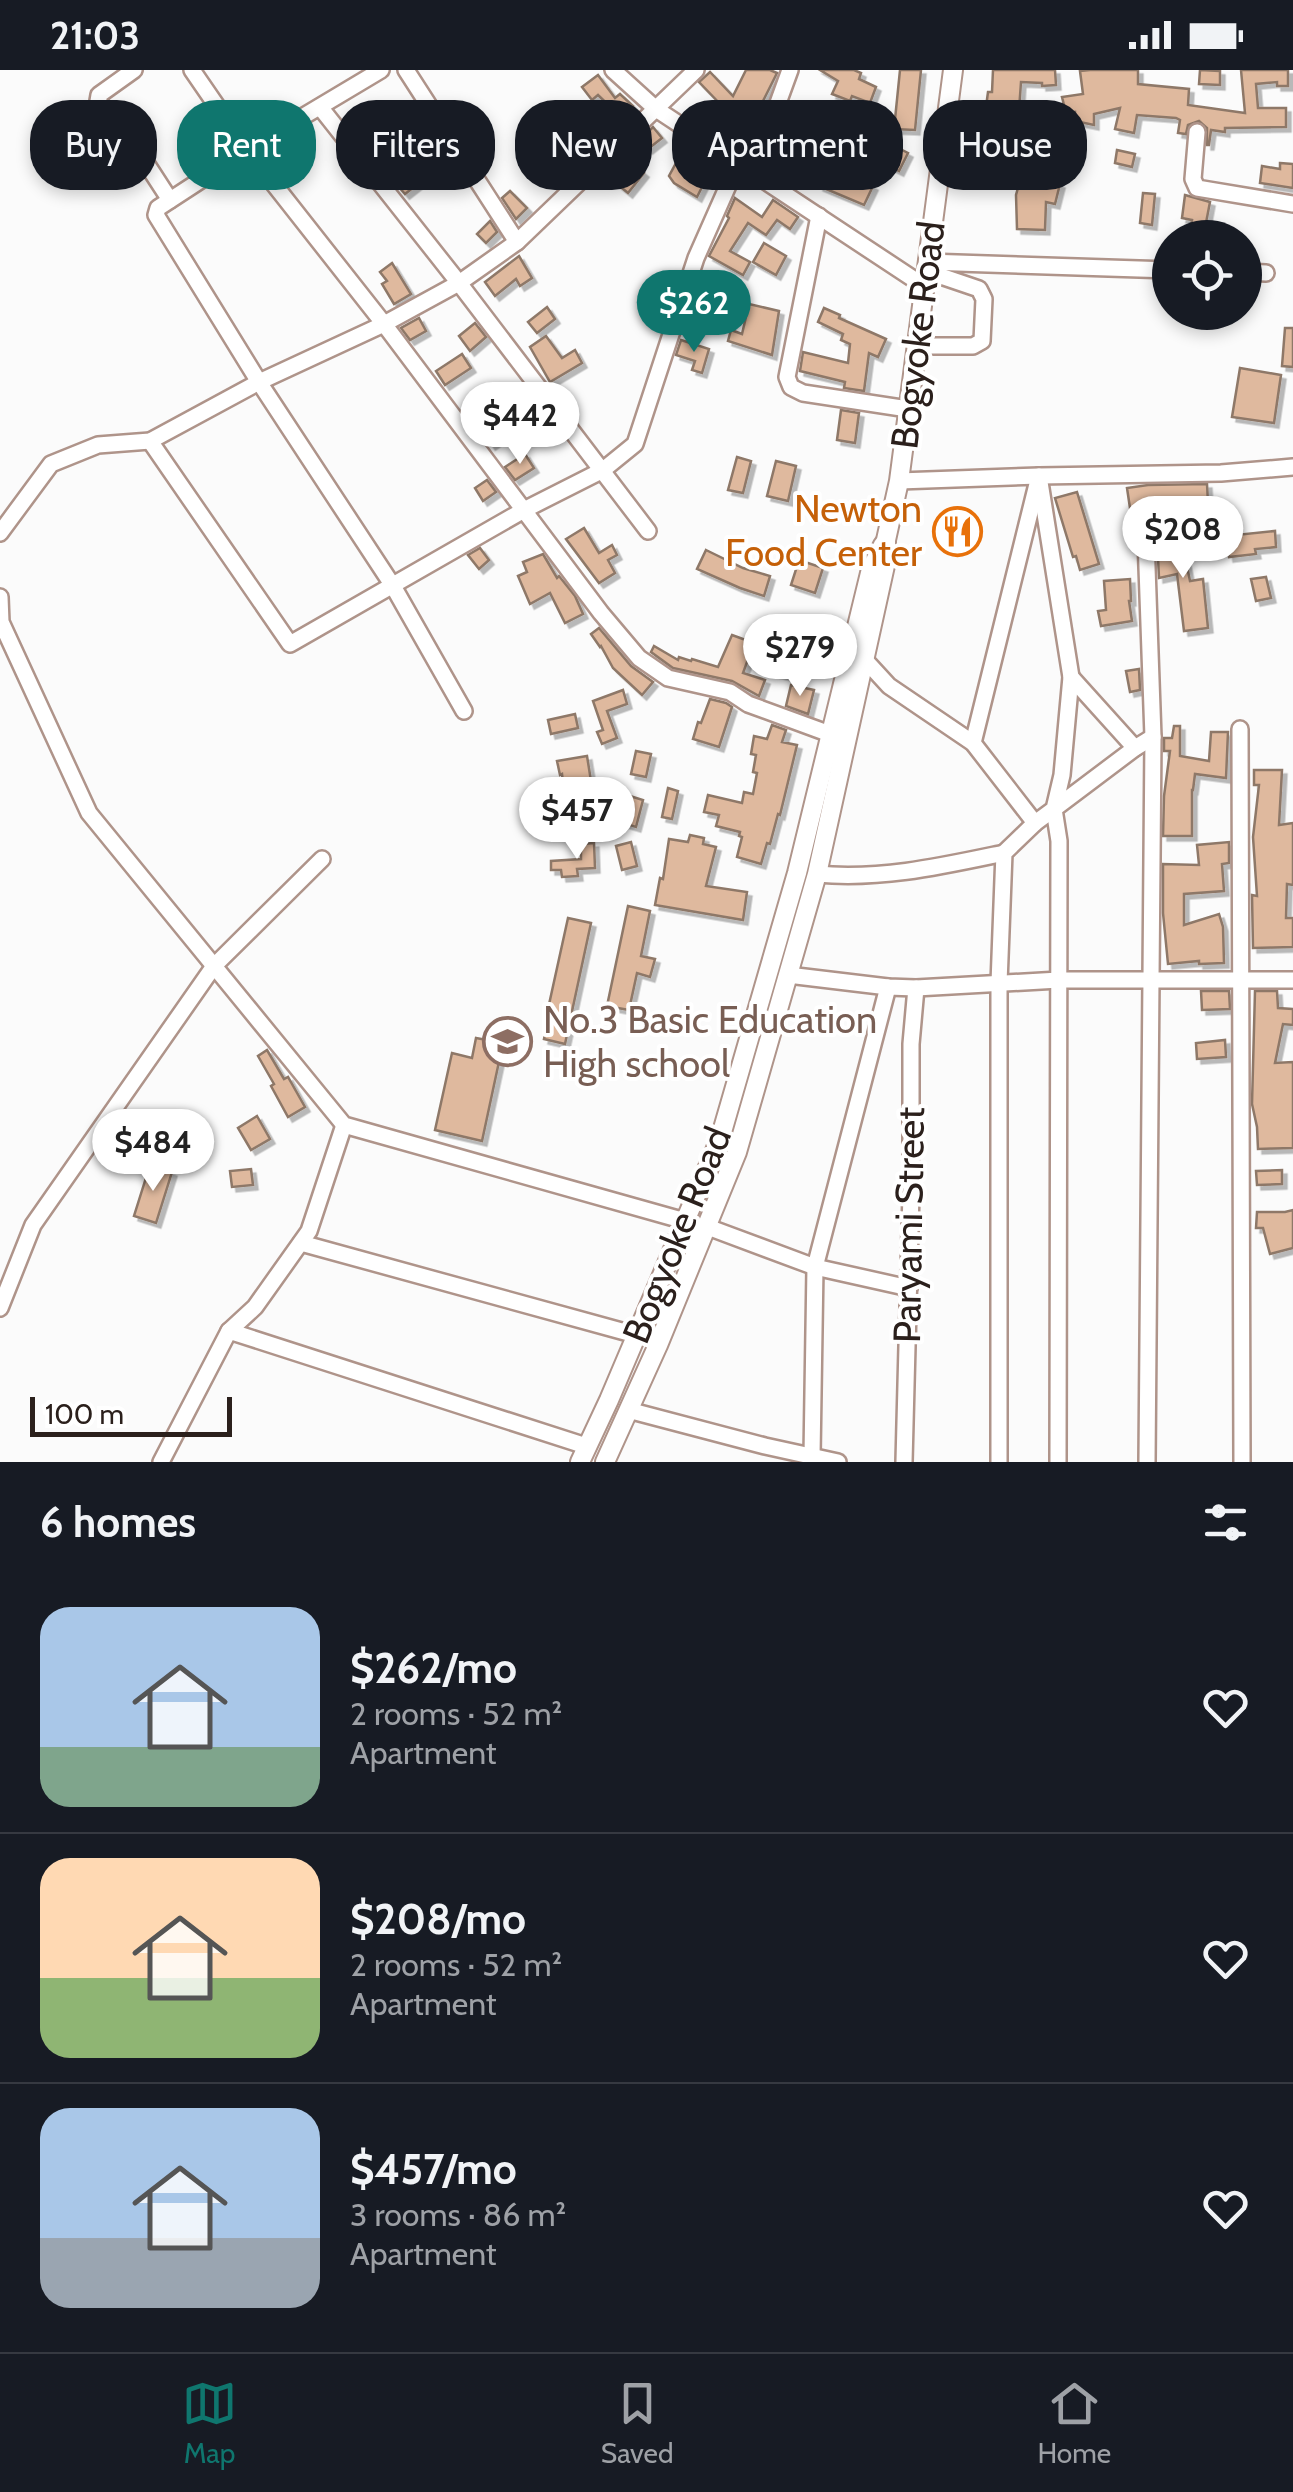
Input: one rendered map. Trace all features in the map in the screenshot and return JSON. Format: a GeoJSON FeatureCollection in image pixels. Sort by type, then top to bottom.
{"type":"FeatureCollection","features":[{"type":"Feature","properties":{"kind":"main road","name":"Bogyoke Road"},"geometry":{"type":"LineString","coordinates":[[606,1462],[737,1152],[817,874],[886,561],[953,70]]}},
{"type":"Feature","properties":{"kind":"main road","name":"Bogyoke Road"},"geometry":{"type":"LineString","coordinates":[[583,1454],[726,1120],[797,873],[871,568],[886,540]]}},
{"type":"Feature","properties":{"kind":"street"},"geometry":{"type":"LineString","coordinates":[[134,70],[99,95],[98,100],[170,200]]}},
{"type":"Feature","properties":{"kind":"street"},"geometry":{"type":"LineString","coordinates":[[192,70],[213,100]]}},
{"type":"Feature","properties":{"kind":"street"},"geometry":{"type":"LineString","coordinates":[[316,109],[381,70]]}},
{"type":"Feature","properties":{"kind":"street"},"geometry":{"type":"LineString","coordinates":[[406,70],[518,242]]}},
{"type":"Feature","properties":{"kind":"street"},"geometry":{"type":"LineString","coordinates":[[613,70],[672,120]]}},
{"type":"Feature","properties":{"kind":"street"},"geometry":{"type":"LineString","coordinates":[[0,533],[51,464],[98,445],[150,442],[258,382],[384,324],[459,283],[518,242],[696,70]]}},
{"type":"Feature","properties":{"kind":"street"},"geometry":{"type":"LineString","coordinates":[[779,100],[790,70]]}},
{"type":"Feature","properties":{"kind":"street"},"geometry":{"type":"LineString","coordinates":[[320,107],[648,531]]}},
{"type":"Feature","properties":{"kind":"street"},"geometry":{"type":"LineString","coordinates":[[1197,132],[1193,179],[1197,188],[1293,204]]}},
{"type":"Feature","properties":{"kind":"street"},"geometry":{"type":"LineString","coordinates":[[185,190],[158,208],[156,214],[258,382],[393,586],[464,711]]}},
{"type":"Feature","properties":{"kind":"street"},"geometry":{"type":"LineString","coordinates":[[278,190],[639,658],[668,678],[730,692],[748,704],[830,734]]}},
{"type":"Feature","properties":{"kind":"street"},"geometry":{"type":"LineString","coordinates":[[150,442],[290,644],[524,510],[603,470],[635,444],[696,258],[726,190]]}},
{"type":"Feature","properties":{"kind":"street"},"geometry":{"type":"LineString","coordinates":[[779,190],[819,216],[926,273],[979,288],[984,299],[982,341],[973,346],[916,346]]}},
{"type":"Feature","properties":{"kind":"street"},"geometry":{"type":"LineString","coordinates":[[819,216],[787,378],[792,388],[803,393],[908,409]]}},
{"type":"Feature","properties":{"kind":"street"},"geometry":{"type":"LineString","coordinates":[[926,273],[1152,270]]}},
{"type":"Feature","properties":{"kind":"street"},"geometry":{"type":"LineString","coordinates":[[899,481],[1221,473],[1293,466]]}},
{"type":"Feature","properties":{"kind":"street"},"geometry":{"type":"LineString","coordinates":[[1039,476],[1072,676],[1064,760],[1054,809],[1059,841],[1058,1462]]}},
{"type":"Feature","properties":{"kind":"street"},"geometry":{"type":"LineString","coordinates":[[973,743],[1039,476]]}},
{"type":"Feature","properties":{"kind":"street"},"geometry":{"type":"LineString","coordinates":[[1146,538],[1153,737],[1147,1462]]}},
{"type":"Feature","properties":{"kind":"street"},"geometry":{"type":"LineString","coordinates":[[0,597],[2,622],[89,813],[344,1126],[686,1221]]}},
{"type":"Feature","properties":{"kind":"street"},"geometry":{"type":"LineString","coordinates":[[866,661],[889,686],[973,743],[1035,823]]}},
{"type":"Feature","properties":{"kind":"street"},"geometry":{"type":"LineString","coordinates":[[1072,676],[1135,748]]}},
{"type":"Feature","properties":{"kind":"street"},"geometry":{"type":"LineString","coordinates":[[1240,730],[1242,1462]]}},
{"type":"Feature","properties":{"kind":"street"},"geometry":{"type":"LineString","coordinates":[[817,874],[897,874],[1004,852],[1035,823],[1153,737]]}},
{"type":"Feature","properties":{"kind":"street"},"geometry":{"type":"LineString","coordinates":[[999,1462],[999,982],[1004,852]]}},
{"type":"Feature","properties":{"kind":"street"},"geometry":{"type":"LineString","coordinates":[[0,1308],[33,1225],[214,966],[322,859]]}},
{"type":"Feature","properties":{"kind":"street"},"geometry":{"type":"LineString","coordinates":[[788,975],[916,988],[1058,980],[1293,980]]}},
{"type":"Feature","properties":{"kind":"street"},"geometry":{"type":"LineString","coordinates":[[812,1456],[816,1268],[888,987]]}},
{"type":"Feature","properties":{"kind":"street","name":"Paryami Street"},"geometry":{"type":"LineString","coordinates":[[904,1462],[911,1044],[916,988]]}},
{"type":"Feature","properties":{"kind":"street"},"geometry":{"type":"LineString","coordinates":[[162,1462],[230,1332],[256,1307],[309,1231],[344,1126]]}},
{"type":"Feature","properties":{"kind":"street"},"geometry":{"type":"LineString","coordinates":[[705,1226],[816,1268],[909,1288]]}},
{"type":"Feature","properties":{"kind":"street"},"geometry":{"type":"LineString","coordinates":[[301,1243],[636,1336]]}},
{"type":"Feature","properties":{"kind":"street"},"geometry":{"type":"LineString","coordinates":[[230,1332],[583,1454]]}},
{"type":"Feature","properties":{"kind":"street"},"geometry":{"type":"LineString","coordinates":[[628,1410],[838,1462]]}},
{"type":"Feature","properties":{"kind":"building"},"geometry":{"type":"Polygon","coordinates":[[[746,70],[777,73],[764,100],[716,100],[699,82],[710,72],[733,96],[746,70]]]}},
{"type":"Feature","properties":{"kind":"building"},"geometry":{"type":"Polygon","coordinates":[[[820,70],[854,70],[861,73],[859,79],[876,87],[871,100],[852,96],[847,100],[832,94],[838,81],[820,70]]]}},
{"type":"Feature","properties":{"kind":"building"},"geometry":{"type":"Polygon","coordinates":[[[900,70],[921,70],[915,130],[903,129],[903,100],[897,100],[900,70]]]}},
{"type":"Feature","properties":{"kind":"building"},"geometry":{"type":"Polygon","coordinates":[[[993,70],[1055,70],[1056,85],[1021,82],[1020,100],[987,100],[988,92],[992,92],[993,70]]]}},
{"type":"Feature","properties":{"kind":"building"},"geometry":{"type":"Polygon","coordinates":[[[1138,70],[1138,84],[1189,89],[1188,105],[1245,113],[1241,70],[1288,70],[1288,86],[1277,86],[1277,82],[1256,84],[1258,108],[1286,108],[1286,127],[1211,130],[1207,145],[1207,128],[1199,121],[1188,125],[1186,134],[1178,133],[1180,120],[1176,118],[1137,115],[1134,133],[1115,129],[1120,108],[1094,114],[1094,125],[1087,124],[1087,100],[1062,97],[1083,94],[1080,71],[1138,70]]]}},
{"type":"Feature","properties":{"kind":"building"},"geometry":{"type":"Polygon","coordinates":[[[1200,70],[1220,71],[1220,85],[1199,84],[1200,70]]]}},
{"type":"Feature","properties":{"kind":"building"},"geometry":{"type":"Polygon","coordinates":[[[598,75],[615,98],[620,94],[626,100],[603,100],[598,95],[592,100],[582,87],[598,75]]]}},
{"type":"Feature","properties":{"kind":"building"},"geometry":{"type":"Polygon","coordinates":[[[652,128],[662,138],[652,146],[652,128]]]}},
{"type":"Feature","properties":{"kind":"building"},"geometry":{"type":"Polygon","coordinates":[[[1117,150],[1135,154],[1132,167],[1115,163],[1117,150]]]}},
{"type":"Feature","properties":{"kind":"building"},"geometry":{"type":"Polygon","coordinates":[[[1280,163],[1293,164],[1293,188],[1260,183],[1262,166],[1280,169],[1280,163]]]}},
{"type":"Feature","properties":{"kind":"building"},"geometry":{"type":"Polygon","coordinates":[[[828,190],[871,190],[864,205],[828,190]]]}},
{"type":"Feature","properties":{"kind":"building"},"geometry":{"type":"Polygon","coordinates":[[[1017,190],[1058,190],[1055,204],[1046,202],[1045,230],[1017,229],[1017,190]]]}},
{"type":"Feature","properties":{"kind":"building"},"geometry":{"type":"Polygon","coordinates":[[[510,191],[527,208],[516,219],[502,198],[510,191]]]}},
{"type":"Feature","properties":{"kind":"building"},"geometry":{"type":"Polygon","coordinates":[[[1143,193],[1155,194],[1152,225],[1140,223],[1143,193]]]}},
{"type":"Feature","properties":{"kind":"building"},"geometry":{"type":"Polygon","coordinates":[[[1185,195],[1210,202],[1207,220],[1182,218],[1185,195]]]}},
{"type":"Feature","properties":{"kind":"building"},"geometry":{"type":"Polygon","coordinates":[[[735,198],[762,217],[773,200],[798,217],[790,229],[777,220],[766,235],[748,223],[730,251],[750,262],[743,275],[709,256],[735,198]]]}},
{"type":"Feature","properties":{"kind":"building"},"geometry":{"type":"Polygon","coordinates":[[[490,221],[497,232],[486,243],[477,234],[490,221]]]}},
{"type":"Feature","properties":{"kind":"building"},"geometry":{"type":"Polygon","coordinates":[[[764,243],[786,256],[776,275],[753,262],[764,243]]]}},
{"type":"Feature","properties":{"kind":"building"},"geometry":{"type":"Polygon","coordinates":[[[519,256],[532,278],[520,286],[516,279],[495,296],[485,282],[519,256]]]}},
{"type":"Feature","properties":{"kind":"building"},"geometry":{"type":"Polygon","coordinates":[[[392,263],[411,294],[394,304],[380,272],[392,263]]]}},
{"type":"Feature","properties":{"kind":"building"},"geometry":{"type":"Polygon","coordinates":[[[749,304],[779,311],[772,355],[728,341],[731,330],[742,334],[749,304]]]}},
{"type":"Feature","properties":{"kind":"building"},"geometry":{"type":"Polygon","coordinates":[[[547,307],[555,319],[537,333],[528,322],[547,307]]]}},
{"type":"Feature","properties":{"kind":"building"},"geometry":{"type":"Polygon","coordinates":[[[824,308],[886,339],[878,357],[869,353],[864,391],[844,388],[845,382],[800,371],[803,352],[848,363],[850,344],[841,340],[843,334],[818,322],[824,308]]]}},
{"type":"Feature","properties":{"kind":"building"},"geometry":{"type":"Polygon","coordinates":[[[419,318],[426,331],[410,340],[401,328],[419,318]]]}},
{"type":"Feature","properties":{"kind":"building"},"geometry":{"type":"Polygon","coordinates":[[[475,323],[486,337],[470,351],[459,336],[475,323]]]}},
{"type":"Feature","properties":{"kind":"building"},"geometry":{"type":"Polygon","coordinates":[[[1285,328],[1293,328],[1293,367],[1282,366],[1285,328]]]}},
{"type":"Feature","properties":{"kind":"building"},"geometry":{"type":"Polygon","coordinates":[[[546,336],[562,358],[575,350],[582,363],[550,382],[530,347],[546,336]]]}},
{"type":"Feature","properties":{"kind":"building"},"geometry":{"type":"Polygon","coordinates":[[[681,340],[709,349],[702,373],[692,370],[695,361],[676,355],[681,340]]]}},
{"type":"Feature","properties":{"kind":"building"},"geometry":{"type":"Polygon","coordinates":[[[462,354],[471,368],[445,385],[436,371],[462,354]]]}},
{"type":"Feature","properties":{"kind":"building"},"geometry":{"type":"Polygon","coordinates":[[[1240,368],[1281,375],[1274,423],[1232,417],[1240,368]]]}},
{"type":"Feature","properties":{"kind":"building"},"geometry":{"type":"Polygon","coordinates":[[[841,410],[859,413],[855,443],[837,440],[841,410]]]}},
{"type":"Feature","properties":{"kind":"building"},"geometry":{"type":"Polygon","coordinates":[[[508,417],[515,428],[491,445],[483,433],[508,417]]]}},
{"type":"Feature","properties":{"kind":"building"},"geometry":{"type":"Polygon","coordinates":[[[525,454],[534,468],[515,480],[505,467],[525,454]]]}},
{"type":"Feature","properties":{"kind":"building"},"geometry":{"type":"Polygon","coordinates":[[[737,457],[751,461],[743,493],[728,490],[737,457]]]}},
{"type":"Feature","properties":{"kind":"building"},"geometry":{"type":"Polygon","coordinates":[[[776,461],[796,466],[788,501],[767,496],[776,461]]]}},
{"type":"Feature","properties":{"kind":"building"},"geometry":{"type":"Polygon","coordinates":[[[487,480],[496,492],[483,501],[475,488],[487,480]]]}},
{"type":"Feature","properties":{"kind":"building"},"geometry":{"type":"Polygon","coordinates":[[[1207,484],[1208,503],[1181,501],[1130,508],[1127,488],[1207,484]]]}},
{"type":"Feature","properties":{"kind":"building"},"geometry":{"type":"Polygon","coordinates":[[[1077,492],[1099,564],[1080,570],[1055,498],[1077,492]]]}},
{"type":"Feature","properties":{"kind":"building"},"geometry":{"type":"Polygon","coordinates":[[[584,528],[599,553],[612,545],[617,555],[608,560],[615,573],[599,583],[566,539],[584,528]]]}},
{"type":"Feature","properties":{"kind":"building"},"geometry":{"type":"Polygon","coordinates":[[[1275,531],[1276,547],[1229,557],[1226,536],[1275,531]]]}},
{"type":"Feature","properties":{"kind":"building"},"geometry":{"type":"Polygon","coordinates":[[[1180,532],[1190,581],[1203,579],[1208,628],[1184,631],[1177,574],[1159,578],[1157,537],[1180,532]]]}},
{"type":"Feature","properties":{"kind":"building"},"geometry":{"type":"Polygon","coordinates":[[[480,548],[489,560],[479,569],[468,555],[480,548]]]}},
{"type":"Feature","properties":{"kind":"building"},"geometry":{"type":"Polygon","coordinates":[[[706,550],[770,576],[764,596],[697,569],[706,550]]]}},
{"type":"Feature","properties":{"kind":"building"},"geometry":{"type":"Polygon","coordinates":[[[543,554],[557,578],[575,596],[583,614],[565,623],[550,593],[530,604],[518,576],[527,572],[523,562],[543,554]]]}},
{"type":"Feature","properties":{"kind":"building"},"geometry":{"type":"Polygon","coordinates":[[[799,560],[823,568],[815,593],[791,585],[799,560]]]}},
{"type":"Feature","properties":{"kind":"building"},"geometry":{"type":"Polygon","coordinates":[[[1266,577],[1271,598],[1256,601],[1251,579],[1266,577]]]}},
{"type":"Feature","properties":{"kind":"building"},"geometry":{"type":"Polygon","coordinates":[[[1130,579],[1132,621],[1101,626],[1098,611],[1106,610],[1104,581],[1130,579]]]}},
{"type":"Feature","properties":{"kind":"building"},"geometry":{"type":"Polygon","coordinates":[[[599,628],[631,666],[653,682],[642,695],[613,668],[591,634],[599,628]]]}},
{"type":"Feature","properties":{"kind":"building"},"geometry":{"type":"Polygon","coordinates":[[[732,635],[754,643],[743,673],[765,680],[759,696],[732,681],[673,668],[651,652],[654,646],[678,660],[692,659],[718,667],[732,635]]]}},
{"type":"Feature","properties":{"kind":"building"},"geometry":{"type":"Polygon","coordinates":[[[794,654],[817,658],[815,668],[804,666],[802,679],[766,671],[768,659],[793,664],[794,654]]]}},
{"type":"Feature","properties":{"kind":"building"},"geometry":{"type":"Polygon","coordinates":[[[1139,669],[1140,690],[1130,692],[1126,671],[1139,669]]]}},
{"type":"Feature","properties":{"kind":"building"},"geometry":{"type":"Polygon","coordinates":[[[791,685],[814,690],[808,714],[786,706],[791,685]]]}},
{"type":"Feature","properties":{"kind":"building"},"geometry":{"type":"Polygon","coordinates":[[[623,690],[627,704],[607,711],[617,738],[602,744],[597,732],[603,730],[593,701],[623,690]]]}},
{"type":"Feature","properties":{"kind":"building"},"geometry":{"type":"Polygon","coordinates":[[[710,699],[732,707],[719,747],[693,739],[710,699]]]}},
{"type":"Feature","properties":{"kind":"building"},"geometry":{"type":"Polygon","coordinates":[[[575,714],[578,728],[551,734],[548,720],[575,714]]]}},
{"type":"Feature","properties":{"kind":"building"},"geometry":{"type":"Polygon","coordinates":[[[772,725],[786,730],[782,742],[797,745],[780,815],[761,864],[737,857],[740,832],[716,826],[719,815],[704,812],[708,795],[742,803],[744,792],[753,794],[757,773],[753,772],[756,755],[751,754],[754,736],[767,739],[772,725]]]}},
{"type":"Feature","properties":{"kind":"building"},"geometry":{"type":"Polygon","coordinates":[[[1174,726],[1180,726],[1180,756],[1209,761],[1211,732],[1228,732],[1226,778],[1195,774],[1192,836],[1163,836],[1170,751],[1164,751],[1164,738],[1172,738],[1174,726]]]}},
{"type":"Feature","properties":{"kind":"building"},"geometry":{"type":"Polygon","coordinates":[[[636,751],[651,754],[646,777],[631,774],[636,751]]]}},
{"type":"Feature","properties":{"kind":"building"},"geometry":{"type":"Polygon","coordinates":[[[587,756],[593,820],[577,822],[576,818],[539,826],[536,809],[565,801],[557,761],[587,756]]]}},
{"type":"Feature","properties":{"kind":"building"},"geometry":{"type":"Polygon","coordinates":[[[1254,770],[1282,770],[1279,825],[1293,823],[1293,885],[1287,884],[1286,918],[1293,918],[1293,947],[1253,948],[1252,895],[1257,896],[1253,837],[1259,785],[1254,785],[1254,770]]]}},
{"type":"Feature","properties":{"kind":"building"},"geometry":{"type":"Polygon","coordinates":[[[668,788],[678,791],[672,819],[662,817],[668,788]]]}},
{"type":"Feature","properties":{"kind":"building"},"geometry":{"type":"Polygon","coordinates":[[[630,796],[643,800],[636,827],[623,823],[630,796]]]}},
{"type":"Feature","properties":{"kind":"building"},"geometry":{"type":"Polygon","coordinates":[[[690,835],[704,838],[703,844],[716,847],[706,886],[747,892],[743,920],[655,905],[669,839],[688,842],[690,835]]]}},
{"type":"Feature","properties":{"kind":"building"},"geometry":{"type":"Polygon","coordinates":[[[631,842],[637,866],[622,870],[616,846],[631,842]]]}},
{"type":"Feature","properties":{"kind":"building"},"geometry":{"type":"Polygon","coordinates":[[[1229,842],[1229,863],[1222,864],[1224,891],[1184,894],[1184,925],[1219,914],[1224,963],[1168,964],[1163,864],[1199,865],[1197,845],[1229,842]]]}},
{"type":"Feature","properties":{"kind":"building"},"geometry":{"type":"Polygon","coordinates":[[[594,843],[595,868],[577,869],[578,876],[562,877],[561,870],[551,870],[551,861],[581,859],[581,844],[594,843]]]}},
{"type":"Feature","properties":{"kind":"building"},"geometry":{"type":"Polygon","coordinates":[[[628,906],[650,911],[641,956],[655,959],[650,977],[637,973],[629,1010],[607,1006],[628,906]]]}},
{"type":"Feature","properties":{"kind":"building"},"geometry":{"type":"Polygon","coordinates":[[[568,918],[591,923],[565,1044],[544,1039],[568,918]]]}},
{"type":"Feature","properties":{"kind":"building"},"geometry":{"type":"Polygon","coordinates":[[[1201,991],[1229,991],[1230,1009],[1202,1010],[1201,991]]]}},
{"type":"Feature","properties":{"kind":"building"},"geometry":{"type":"Polygon","coordinates":[[[1255,991],[1277,991],[1278,1008],[1293,1009],[1293,1025],[1283,1024],[1275,1063],[1293,1062],[1293,1148],[1258,1149],[1252,1104],[1255,991]]]}},
{"type":"Feature","properties":{"kind":"building"},"geometry":{"type":"Polygon","coordinates":[[[476,1038],[503,1043],[482,1141],[435,1130],[452,1053],[472,1058],[476,1038]]]}},
{"type":"Feature","properties":{"kind":"building"},"geometry":{"type":"Polygon","coordinates":[[[1225,1040],[1226,1057],[1197,1059],[1196,1043],[1225,1040]]]}},
{"type":"Feature","properties":{"kind":"building"},"geometry":{"type":"Polygon","coordinates":[[[267,1050],[305,1107],[288,1117],[258,1056],[267,1050]]]}},
{"type":"Feature","properties":{"kind":"building"},"geometry":{"type":"Polygon","coordinates":[[[257,1116],[270,1139],[251,1150],[238,1128],[257,1116]]]}},
{"type":"Feature","properties":{"kind":"building"},"geometry":{"type":"Polygon","coordinates":[[[150,1165],[172,1172],[156,1223],[134,1216],[150,1165]]]}},
{"type":"Feature","properties":{"kind":"building"},"geometry":{"type":"Polygon","coordinates":[[[251,1169],[253,1185],[232,1187],[230,1171],[251,1169]]]}},
{"type":"Feature","properties":{"kind":"building"},"geometry":{"type":"Polygon","coordinates":[[[1282,1170],[1282,1184],[1257,1185],[1256,1171],[1282,1170]]]}},
{"type":"Feature","properties":{"kind":"building"},"geometry":{"type":"Polygon","coordinates":[[[1293,1210],[1293,1248],[1270,1254],[1263,1228],[1256,1228],[1257,1212],[1293,1210]]]}},
{"type":"Feature","properties":{"kind":"place","name":"Newton Food Center"},"geometry":{"type":"Point","coordinates":[957,531]}},
{"type":"Feature","properties":{"kind":"place","name":"No.3 Basic Education High school"},"geometry":{"type":"Point","coordinates":[508,1042]}}]}
